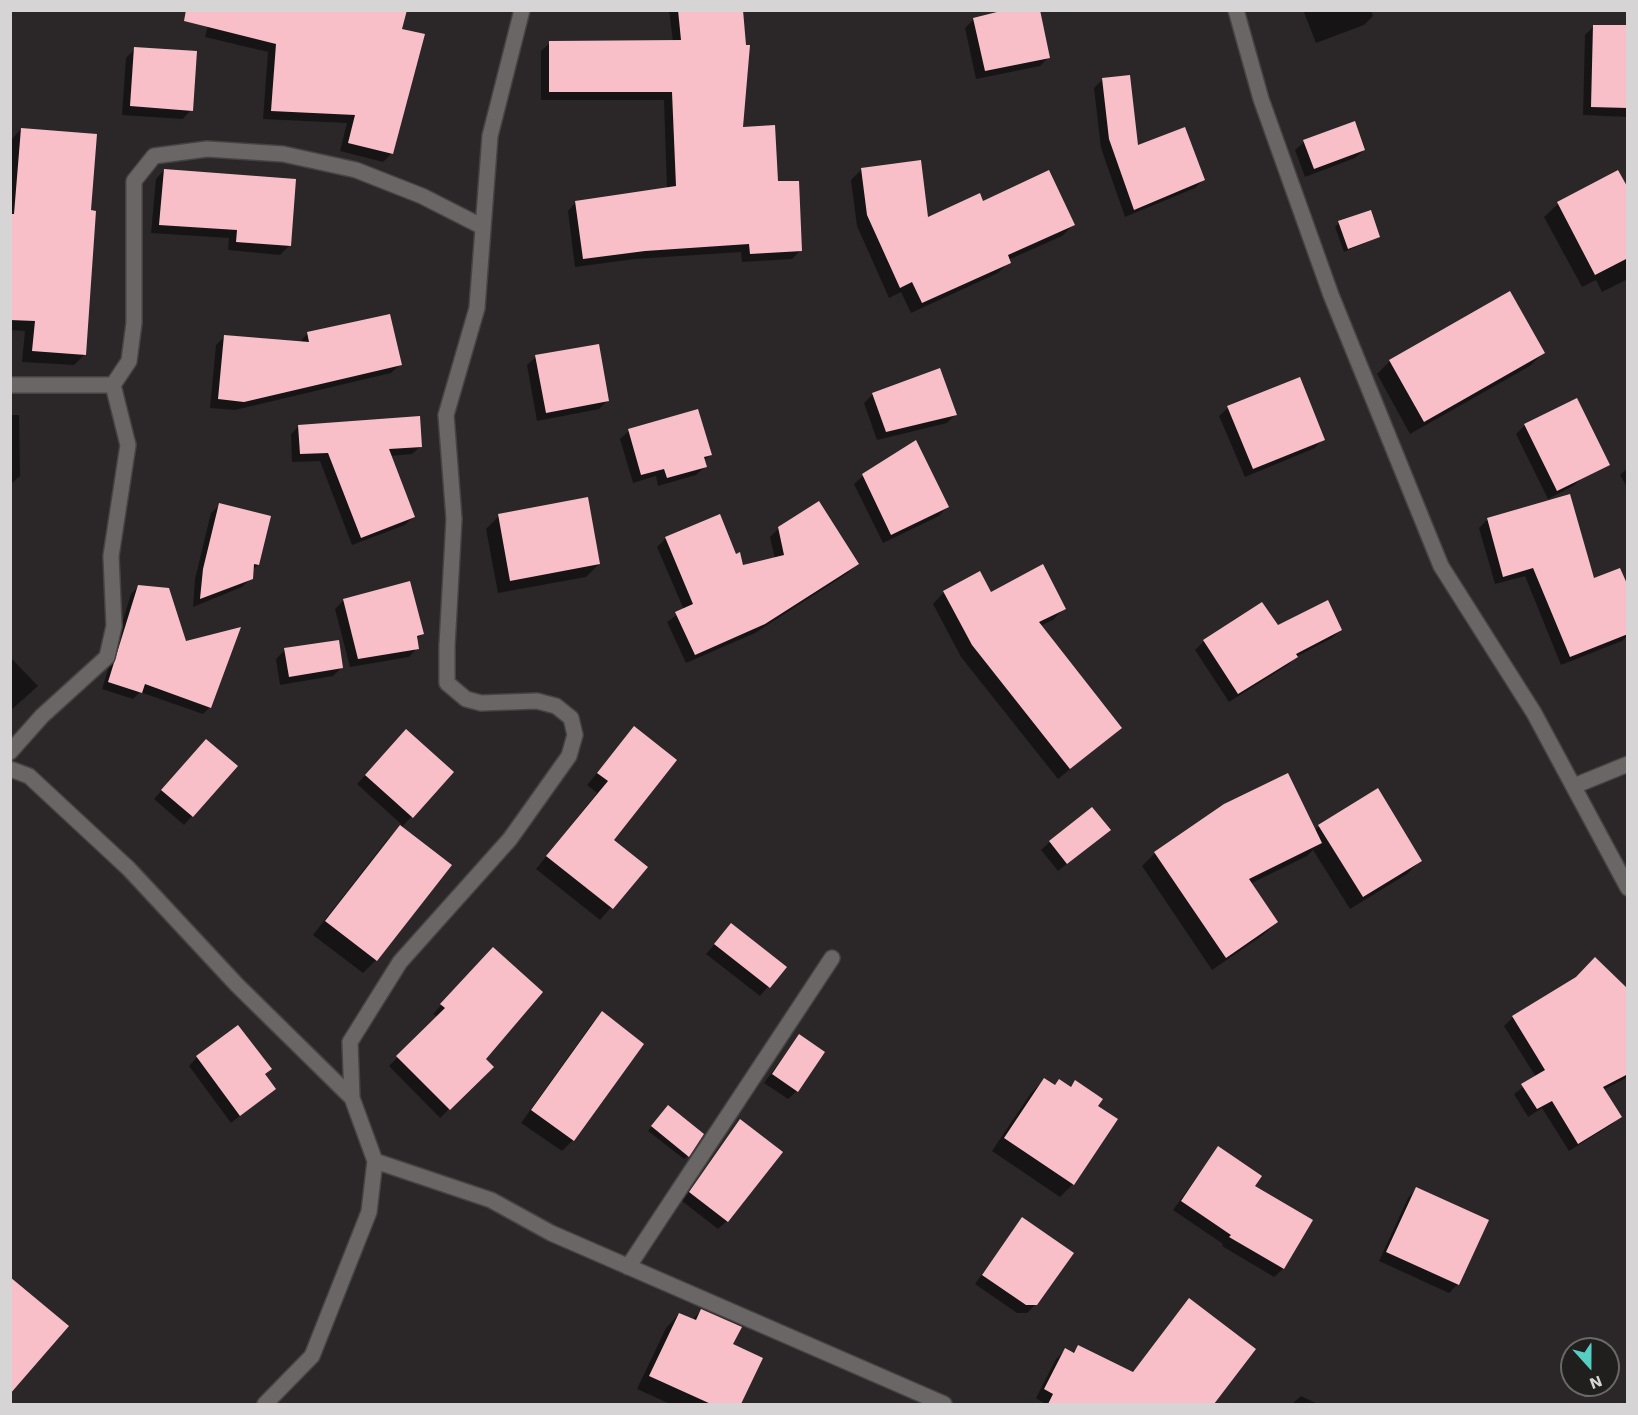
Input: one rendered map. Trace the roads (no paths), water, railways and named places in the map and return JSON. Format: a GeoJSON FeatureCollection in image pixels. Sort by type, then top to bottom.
{"type":"FeatureCollection","features":[{"type":"Feature","properties":{"kind":"street"},"geometry":{"type":"LineString","coordinates":[[265,1404],[312,1356],[369,1212],[375,1161],[352,1098],[350,1042],[400,962],[510,838],[568,756],[575,735],[571,718],[556,706],[537,701],[481,704],[466,699],[447,683],[454,519],[447,415],[477,308],[490,136],[522,10]]}},
{"type":"Feature","properties":{"kind":"street"},"geometry":{"type":"LineString","coordinates":[[1236,10],[1261,99],[1332,295],[1441,566],[1534,713],[1628,888]]}},
{"type":"Feature","properties":{"kind":"street"},"geometry":{"type":"LineString","coordinates":[[10,752],[42,716],[106,657],[114,626],[111,556],[128,445],[113,385],[129,361],[134,323],[134,181],[154,156],[207,149],[283,154],[356,170],[422,196],[483,226]]}},
{"type":"Feature","properties":{"kind":"street"},"geometry":{"type":"LineString","coordinates":[[10,385],[113,385]]}},
{"type":"Feature","properties":{"kind":"street"},"geometry":{"type":"LineString","coordinates":[[1574,786],[1628,764]]}},
{"type":"Feature","properties":{"kind":"street"},"geometry":{"type":"LineString","coordinates":[[10,769],[29,776],[129,868],[237,985],[352,1098]]}},
{"type":"Feature","properties":{"kind":"street"},"geometry":{"type":"LineString","coordinates":[[628,1267],[832,958]]}},
{"type":"Feature","properties":{"kind":"street"},"geometry":{"type":"LineString","coordinates":[[375,1161],[491,1200],[551,1233],[944,1404]]}}]}
